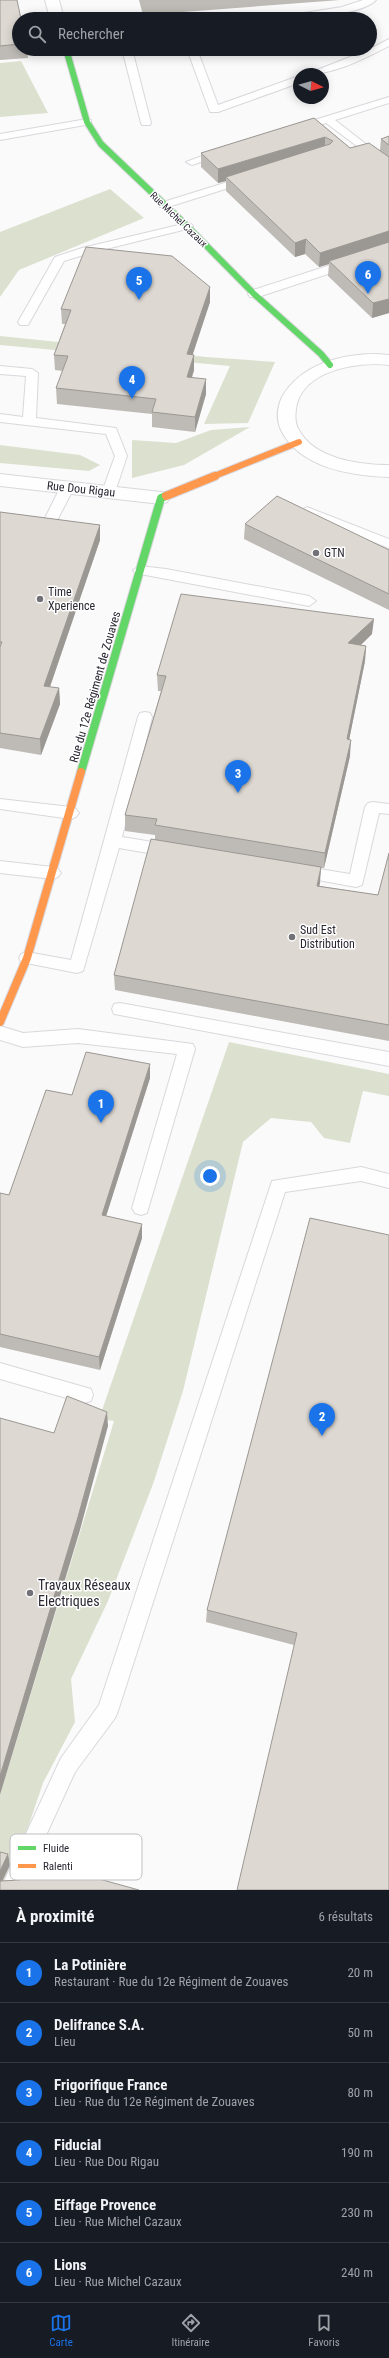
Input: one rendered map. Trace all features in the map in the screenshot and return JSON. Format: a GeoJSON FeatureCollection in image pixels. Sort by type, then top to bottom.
{"type":"FeatureCollection","features":[{"type":"Feature","properties":{"kind":"street"},"geometry":{"type":"LineString","coordinates":[[52,0],[56,12]]}},
{"type":"Feature","properties":{"kind":"street","name":"Rue Michel Cazaux"},"geometry":{"type":"LineString","coordinates":[[68,56],[87,122],[101,144],[187,226],[254,294],[321,354],[330,366]]}},
{"type":"Feature","properties":{"kind":"street"},"geometry":{"type":"LineString","coordinates":[[389,360],[357,360],[330,366],[308,376],[293,390],[286,407],[288,425],[299,442],[318,456],[342,466],[369,471],[389,471]]}},
{"type":"Feature","properties":{"kind":"street"},"geometry":{"type":"LineString","coordinates":[[161,498],[299,442]]}},
{"type":"Feature","properties":{"kind":"street","name":"Rue Dou Rigau"},"geometry":{"type":"LineString","coordinates":[[0,480],[161,498]]}},
{"type":"Feature","properties":{"kind":"street","name":"Rue du 12e Régiment de Zouaves"},"geometry":{"type":"LineString","coordinates":[[0,1022],[28,958],[161,498]]}},
{"type":"Feature","properties":{"kind":"lane"},"geometry":{"type":"LineString","coordinates":[[323,12],[345,8],[371,0]]}},
{"type":"Feature","properties":{"kind":"lane"},"geometry":{"type":"LineString","coordinates":[[377,48],[389,42]]}},
{"type":"Feature","properties":{"kind":"lane"},"geometry":{"type":"LineString","coordinates":[[129,56],[146,123]]}},
{"type":"Feature","properties":{"kind":"lane"},"geometry":{"type":"LineString","coordinates":[[195,56],[214,110],[293,81]]}},
{"type":"Feature","properties":{"kind":"lane"},"geometry":{"type":"LineString","coordinates":[[328,68],[360,56]]}},
{"type":"Feature","properties":{"kind":"lane"},"geometry":{"type":"LineString","coordinates":[[290,131],[389,100]]}},
{"type":"Feature","properties":{"kind":"lane"},"geometry":{"type":"LineString","coordinates":[[327,119],[389,167]]}},
{"type":"Feature","properties":{"kind":"lane"},"geometry":{"type":"LineString","coordinates":[[0,137],[87,122]]}},
{"type":"Feature","properties":{"kind":"lane"},"geometry":{"type":"LineString","coordinates":[[192,162],[230,150]]}},
{"type":"Feature","properties":{"kind":"lane"},"geometry":{"type":"LineString","coordinates":[[164,205],[259,176]]}},
{"type":"Feature","properties":{"kind":"lane"},"geometry":{"type":"LineString","coordinates":[[24,322],[59,259],[86,250],[187,226]]}},
{"type":"Feature","properties":{"kind":"lane"},"geometry":{"type":"LineString","coordinates":[[254,294],[389,250]]}},
{"type":"Feature","properties":{"kind":"lane"},"geometry":{"type":"LineString","coordinates":[[0,370],[32,373],[29,422]]}},
{"type":"Feature","properties":{"kind":"lane"},"geometry":{"type":"LineString","coordinates":[[0,418],[110,431],[121,456],[109,492]]}},
{"type":"Feature","properties":{"kind":"lane"},"geometry":{"type":"LineString","coordinates":[[0,519],[48,525],[67,488]]}},
{"type":"Feature","properties":{"kind":"lane"},"geometry":{"type":"LineString","coordinates":[[307,511],[389,544]]}},
{"type":"Feature","properties":{"kind":"lane"},"geometry":{"type":"LineString","coordinates":[[140,570],[166,573],[309,601]]}},
{"type":"Feature","properties":{"kind":"lane"},"geometry":{"type":"LineString","coordinates":[[28,958],[77,967],[113,842],[145,717]]}},
{"type":"Feature","properties":{"kind":"lane"},"geometry":{"type":"LineString","coordinates":[[0,804],[71,813]]}},
{"type":"Feature","properties":{"kind":"lane"},"geometry":{"type":"LineString","coordinates":[[285,870],[356,882],[374,807],[389,809]]}},
{"type":"Feature","properties":{"kind":"lane"},"geometry":{"type":"LineString","coordinates":[[113,842],[183,853]]}},
{"type":"Feature","properties":{"kind":"lane"},"geometry":{"type":"LineString","coordinates":[[0,867],[53,874]]}},
{"type":"Feature","properties":{"kind":"lane"},"geometry":{"type":"LineString","coordinates":[[120,1008],[389,1059]]}},
{"type":"Feature","properties":{"kind":"lane"},"geometry":{"type":"LineString","coordinates":[[0,1034],[24,1040],[78,1036],[187,1049],[141,1208]]}},
{"type":"Feature","properties":{"kind":"lane"},"geometry":{"type":"LineString","coordinates":[[36,1834],[68,1765],[108,1711],[278,1186],[361,1174],[389,1181]]}},
{"type":"Feature","properties":{"kind":"lane"},"geometry":{"type":"LineString","coordinates":[[0,1371],[84,1395]]}},
{"type":"Feature","properties":{"kind":"lane"},"geometry":{"type":"LineString","coordinates":[[10,1890],[15,1880]]}},
{"type":"Feature","properties":{"kind":"green space"},"geometry":{"type":"Polygon","coordinates":[[[21,61],[48,113],[0,117],[0,63],[21,61]]]}},
{"type":"Feature","properties":{"kind":"green space"},"geometry":{"type":"Polygon","coordinates":[[[110,189],[144,218],[19,270],[0,297],[0,232],[110,189]]]}},
{"type":"Feature","properties":{"kind":"green space"},"geometry":{"type":"Polygon","coordinates":[[[0,336],[206,357],[275,362],[248,423],[204,424],[230,366],[0,345],[0,336]]]}},
{"type":"Feature","properties":{"kind":"green space"},"geometry":{"type":"Polygon","coordinates":[[[250,427],[184,465],[132,478],[132,440],[176,443],[211,430],[250,427]]]}},
{"type":"Feature","properties":{"kind":"green space"},"geometry":{"type":"Polygon","coordinates":[[[0,445],[80,455],[100,465],[89,471],[0,463],[0,445]]]}},
{"type":"Feature","properties":{"kind":"green space"},"geometry":{"type":"Polygon","coordinates":[[[229,1042],[389,1074],[389,1096],[363,1091],[350,1143],[324,1138],[311,1122],[271,1118],[243,1142],[183,1391],[153,1484],[108,1601],[71,1679],[75,1722],[43,1783],[26,1834],[10,1834],[10,1880],[7,1890],[0,1890],[0,1795],[114,1421],[99,1419],[229,1042]]]}},
{"type":"Feature","properties":{"kind":"building"},"geometry":{"type":"Polygon","coordinates":[[[0,0],[17,0],[20,12],[12,12],[12,45],[0,46],[0,0]]]}},
{"type":"Feature","properties":{"kind":"building"},"geometry":{"type":"Polygon","coordinates":[[[314,118],[350,148],[369,143],[389,157],[389,231],[320,253],[306,239],[295,243],[226,177],[330,144],[333,141],[325,137],[218,169],[201,153],[314,118]]]}},
{"type":"Feature","properties":{"kind":"building"},"geometry":{"type":"Polygon","coordinates":[[[389,136],[389,145],[381,139],[389,136]]]}},
{"type":"Feature","properties":{"kind":"building"},"geometry":{"type":"Polygon","coordinates":[[[389,242],[389,299],[373,303],[329,261],[389,242]]]}},
{"type":"Feature","properties":{"kind":"building"},"geometry":{"type":"Polygon","coordinates":[[[86,247],[172,256],[210,287],[187,354],[194,355],[187,377],[206,379],[195,417],[152,412],[156,399],[56,388],[68,356],[54,355],[71,310],[61,309],[86,247]]]}},
{"type":"Feature","properties":{"kind":"building","name":"GTN"},"geometry":{"type":"Polygon","coordinates":[[[277,496],[389,550],[389,594],[245,524],[277,496]]]}},
{"type":"Feature","properties":{"kind":"building","name":"Time Xperience"},"geometry":{"type":"Polygon","coordinates":[[[0,512],[100,525],[44,686],[59,688],[40,739],[0,733],[0,647],[2,642],[0,642],[0,512]]]}},
{"type":"Feature","properties":{"kind":"building"},"geometry":{"type":"Polygon","coordinates":[[[181,594],[374,619],[348,643],[366,646],[347,739],[351,740],[325,853],[155,825],[157,819],[125,815],[166,676],[157,675],[181,594]]]}},
{"type":"Feature","properties":{"kind":"building","name":"Sud Est Distribution"},"geometry":{"type":"Polygon","coordinates":[[[151,839],[321,867],[317,886],[378,895],[389,853],[389,1025],[114,975],[151,839]]]}},
{"type":"Feature","properties":{"kind":"building"},"geometry":{"type":"Polygon","coordinates":[[[86,1052],[150,1064],[102,1215],[142,1224],[99,1357],[0,1334],[0,1193],[9,1195],[46,1090],[72,1095],[86,1052]]]}},
{"type":"Feature","properties":{"kind":"building"},"geometry":{"type":"Polygon","coordinates":[[[310,1218],[389,1235],[389,1890],[237,1890],[297,1633],[207,1610],[310,1218]]]}},
{"type":"Feature","properties":{"kind":"building","name":"Travaux Réseaux Electriques"},"geometry":{"type":"Polygon","coordinates":[[[67,1396],[107,1412],[78,1517],[0,1776],[0,1418],[54,1433],[67,1396]]]}},
{"type":"Feature","properties":{"kind":"building"},"geometry":{"type":"Polygon","coordinates":[[[0,1852],[8,1854],[0,1871],[0,1852]]]}},
{"type":"Feature","properties":{"kind":"building"},"geometry":{"type":"Polygon","coordinates":[[[103,1880],[139,1890],[0,1890],[0,1881],[103,1880]]]}},
{"type":"Feature","properties":{"kind":"traffic: fast"},"geometry":{"type":"LineString","coordinates":[[68,56],[87,122],[101,144],[187,226],[254,294],[321,354],[330,365]]}},
{"type":"Feature","properties":{"kind":"traffic: fast"},"geometry":{"type":"LineString","coordinates":[[81,772],[161,498],[166,496]]}},
{"type":"Feature","properties":{"kind":"traffic: slow"},"geometry":{"type":"LineString","coordinates":[[166,496],[299,442]]}},
{"type":"Feature","properties":{"kind":"traffic: slow"},"geometry":{"type":"LineString","coordinates":[[0,1022],[27,958],[81,772]]}},
{"type":"Feature","properties":{"kind":"place","name":"Lions"},"geometry":{"type":"Point","coordinates":[368,294]}},
{"type":"Feature","properties":{"kind":"place","name":"Eiffage Provence"},"geometry":{"type":"Point","coordinates":[139,300]}},
{"type":"Feature","properties":{"kind":"place","name":"Fiducial"},"geometry":{"type":"Point","coordinates":[132,399]}},
{"type":"Feature","properties":{"kind":"place","name":"GTN"},"geometry":{"type":"Point","coordinates":[316,553]}},
{"type":"Feature","properties":{"kind":"place","name":"Time Xperience"},"geometry":{"type":"Point","coordinates":[40,599]}},
{"type":"Feature","properties":{"kind":"place","name":"Frigorifique France"},"geometry":{"type":"Point","coordinates":[238,793]}},
{"type":"Feature","properties":{"kind":"place","name":"Sud Est Distribution"},"geometry":{"type":"Point","coordinates":[292,937]}},
{"type":"Feature","properties":{"kind":"place","name":"La Potinière"},"geometry":{"type":"Point","coordinates":[101,1123]}},
{"type":"Feature","properties":{"kind":"place","name":"Delifrance S.A."},"geometry":{"type":"Point","coordinates":[322,1436]}},
{"type":"Feature","properties":{"kind":"place","name":"Travaux Réseaux Electriques"},"geometry":{"type":"Point","coordinates":[30,1593]}}]}
